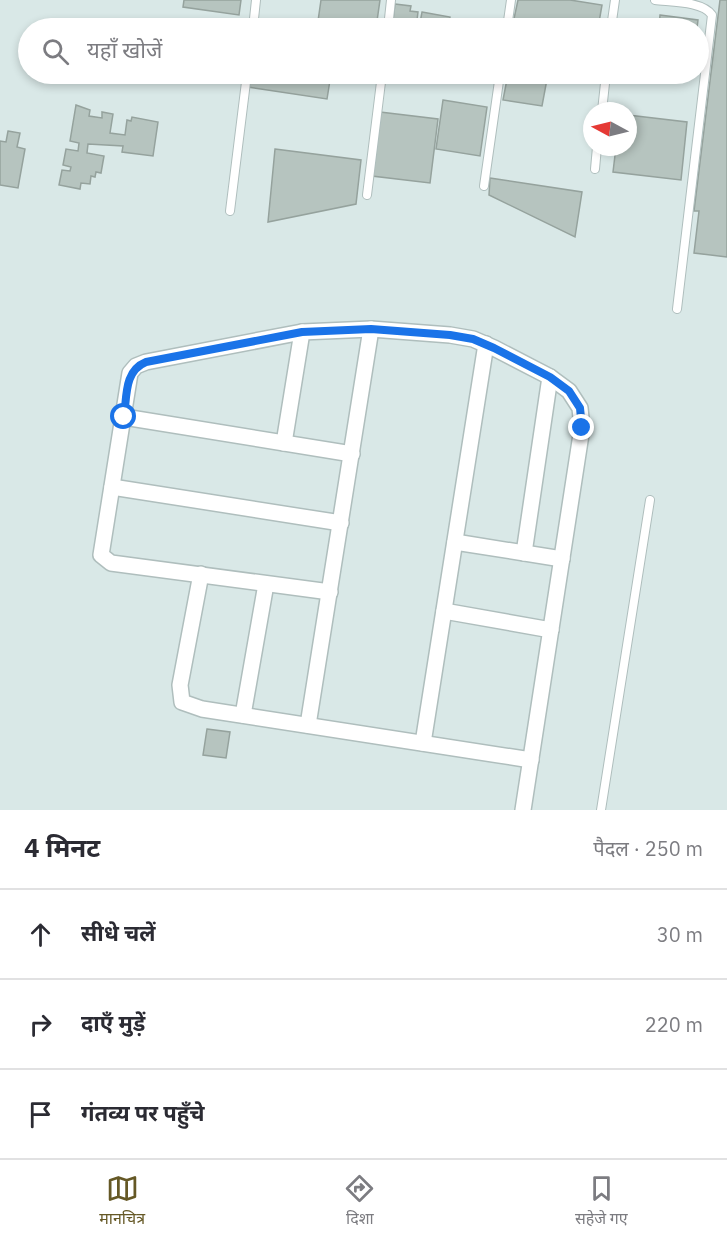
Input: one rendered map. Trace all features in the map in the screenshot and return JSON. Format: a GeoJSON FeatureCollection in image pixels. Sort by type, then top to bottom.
{"type":"FeatureCollection","features":[{"type":"Feature","properties":{"kind":"street"},"geometry":{"type":"LineString","coordinates":[[308,725],[371,329]]}},
{"type":"Feature","properties":{"kind":"street"},"geometry":{"type":"LineString","coordinates":[[330,592],[111,563],[101,555],[130,373],[136,366],[146,362],[302,332],[371,329],[450,335],[486,344],[550,377],[569,391],[580,408],[582,428],[523,810]]}},
{"type":"Feature","properties":{"kind":"street"},"geometry":{"type":"LineString","coordinates":[[284,443],[302,332]]}},
{"type":"Feature","properties":{"kind":"street"},"geometry":{"type":"LineString","coordinates":[[423,743],[486,344]]}},
{"type":"Feature","properties":{"kind":"street"},"geometry":{"type":"LineString","coordinates":[[524,553],[550,377]]}},
{"type":"Feature","properties":{"kind":"street"},"geometry":{"type":"LineString","coordinates":[[124,417],[352,454]]}},
{"type":"Feature","properties":{"kind":"street"},"geometry":{"type":"LineString","coordinates":[[112,487],[341,523]]}},
{"type":"Feature","properties":{"kind":"street"},"geometry":{"type":"LineString","coordinates":[[455,542],[562,559]]}},
{"type":"Feature","properties":{"kind":"street"},"geometry":{"type":"LineString","coordinates":[[201,574],[179,693],[182,702],[190,706],[243,715],[531,760]]}},
{"type":"Feature","properties":{"kind":"street"},"geometry":{"type":"LineString","coordinates":[[243,715],[266,584]]}},
{"type":"Feature","properties":{"kind":"street"},"geometry":{"type":"LineString","coordinates":[[444,611],[551,630]]}},
{"type":"Feature","properties":{"kind":"lane"},"geometry":{"type":"LineString","coordinates":[[254,18],[256,0]]}},
{"type":"Feature","properties":{"kind":"lane"},"geometry":{"type":"LineString","coordinates":[[389,18],[391,0]]}},
{"type":"Feature","properties":{"kind":"lane"},"geometry":{"type":"LineString","coordinates":[[508,18],[511,0]]}},
{"type":"Feature","properties":{"kind":"lane"},"geometry":{"type":"LineString","coordinates":[[613,18],[615,0]]}},
{"type":"Feature","properties":{"kind":"lane"},"geometry":{"type":"LineString","coordinates":[[655,0],[708,10],[712,15],[709,40]]}},
{"type":"Feature","properties":{"kind":"lane"},"geometry":{"type":"LineString","coordinates":[[230,211],[246,84]]}},
{"type":"Feature","properties":{"kind":"lane"},"geometry":{"type":"LineString","coordinates":[[367,195],[381,84]]}},
{"type":"Feature","properties":{"kind":"lane"},"geometry":{"type":"LineString","coordinates":[[484,186],[499,84]]}},
{"type":"Feature","properties":{"kind":"lane"},"geometry":{"type":"LineString","coordinates":[[603,102],[605,84]]}},
{"type":"Feature","properties":{"kind":"lane"},"geometry":{"type":"LineString","coordinates":[[677,309],[704,84]]}},
{"type":"Feature","properties":{"kind":"lane"},"geometry":{"type":"LineString","coordinates":[[595,169],[596,156]]}},
{"type":"Feature","properties":{"kind":"lane"},"geometry":{"type":"LineString","coordinates":[[601,810],[650,500]]}},
{"type":"Feature","properties":{"kind":"building"},"geometry":{"type":"Polygon","coordinates":[[[184,0],[241,0],[239,15],[183,7],[184,0]]]}},
{"type":"Feature","properties":{"kind":"building"},"geometry":{"type":"Polygon","coordinates":[[[321,0],[380,0],[377,18],[318,18],[321,0]]]}},
{"type":"Feature","properties":{"kind":"building"},"geometry":{"type":"Polygon","coordinates":[[[518,0],[570,0],[602,5],[600,18],[514,18],[518,0]]]}},
{"type":"Feature","properties":{"kind":"building"},"geometry":{"type":"Polygon","coordinates":[[[720,0],[727,0],[727,257],[694,253],[699,211],[694,211],[720,0]]]}},
{"type":"Feature","properties":{"kind":"building"},"geometry":{"type":"Polygon","coordinates":[[[395,4],[411,6],[410,11],[418,12],[417,18],[393,18],[395,4]]]}},
{"type":"Feature","properties":{"kind":"building"},"geometry":{"type":"Polygon","coordinates":[[[422,12],[450,17],[450,18],[421,18],[422,12]]]}},
{"type":"Feature","properties":{"kind":"building"},"geometry":{"type":"Polygon","coordinates":[[[660,15],[683,18],[660,18],[660,15]]]}},
{"type":"Feature","properties":{"kind":"building"},"geometry":{"type":"Polygon","coordinates":[[[248,84],[329,84],[327,99],[248,87],[248,84]]]}},
{"type":"Feature","properties":{"kind":"building"},"geometry":{"type":"Polygon","coordinates":[[[506,84],[546,84],[542,106],[503,100],[506,84]]]}},
{"type":"Feature","properties":{"kind":"building"},"geometry":{"type":"Polygon","coordinates":[[[443,100],[487,107],[480,156],[436,149],[443,100]]]}},
{"type":"Feature","properties":{"kind":"building"},"geometry":{"type":"Polygon","coordinates":[[[76,105],[90,110],[89,116],[102,118],[102,112],[113,114],[110,133],[125,135],[127,120],[131,121],[132,117],[158,122],[153,156],[122,152],[123,146],[88,144],[87,153],[104,156],[101,173],[96,172],[95,177],[91,176],[90,184],[81,183],[80,189],[59,185],[62,170],[70,171],[71,167],[63,165],[66,149],[78,151],[79,143],[70,141],[76,105]]]}},
{"type":"Feature","properties":{"kind":"building"},"geometry":{"type":"Polygon","coordinates":[[[380,112],[438,119],[430,183],[372,176],[380,112]]]}},
{"type":"Feature","properties":{"kind":"building"},"geometry":{"type":"Polygon","coordinates":[[[637,116],[687,122],[681,180],[613,172],[615,156],[637,156],[637,116]]]}},
{"type":"Feature","properties":{"kind":"building"},"geometry":{"type":"Polygon","coordinates":[[[8,131],[20,133],[17,147],[25,149],[18,188],[0,185],[0,141],[6,142],[8,131]]]}},
{"type":"Feature","properties":{"kind":"building"},"geometry":{"type":"Polygon","coordinates":[[[275,149],[361,160],[356,204],[268,222],[275,149]]]}},
{"type":"Feature","properties":{"kind":"building"},"geometry":{"type":"Polygon","coordinates":[[[490,178],[582,192],[575,237],[489,195],[490,178]]]}},
{"type":"Feature","properties":{"kind":"building"},"geometry":{"type":"Polygon","coordinates":[[[207,729],[230,732],[226,758],[203,755],[207,729]]]}},
{"type":"Feature","properties":{"kind":"route"},"geometry":{"type":"LineString","coordinates":[[124,417],[130,373],[136,366],[146,362],[302,332],[371,329],[450,335],[473,339],[494,348],[550,377],[569,391],[580,408],[582,428]]}}]}
